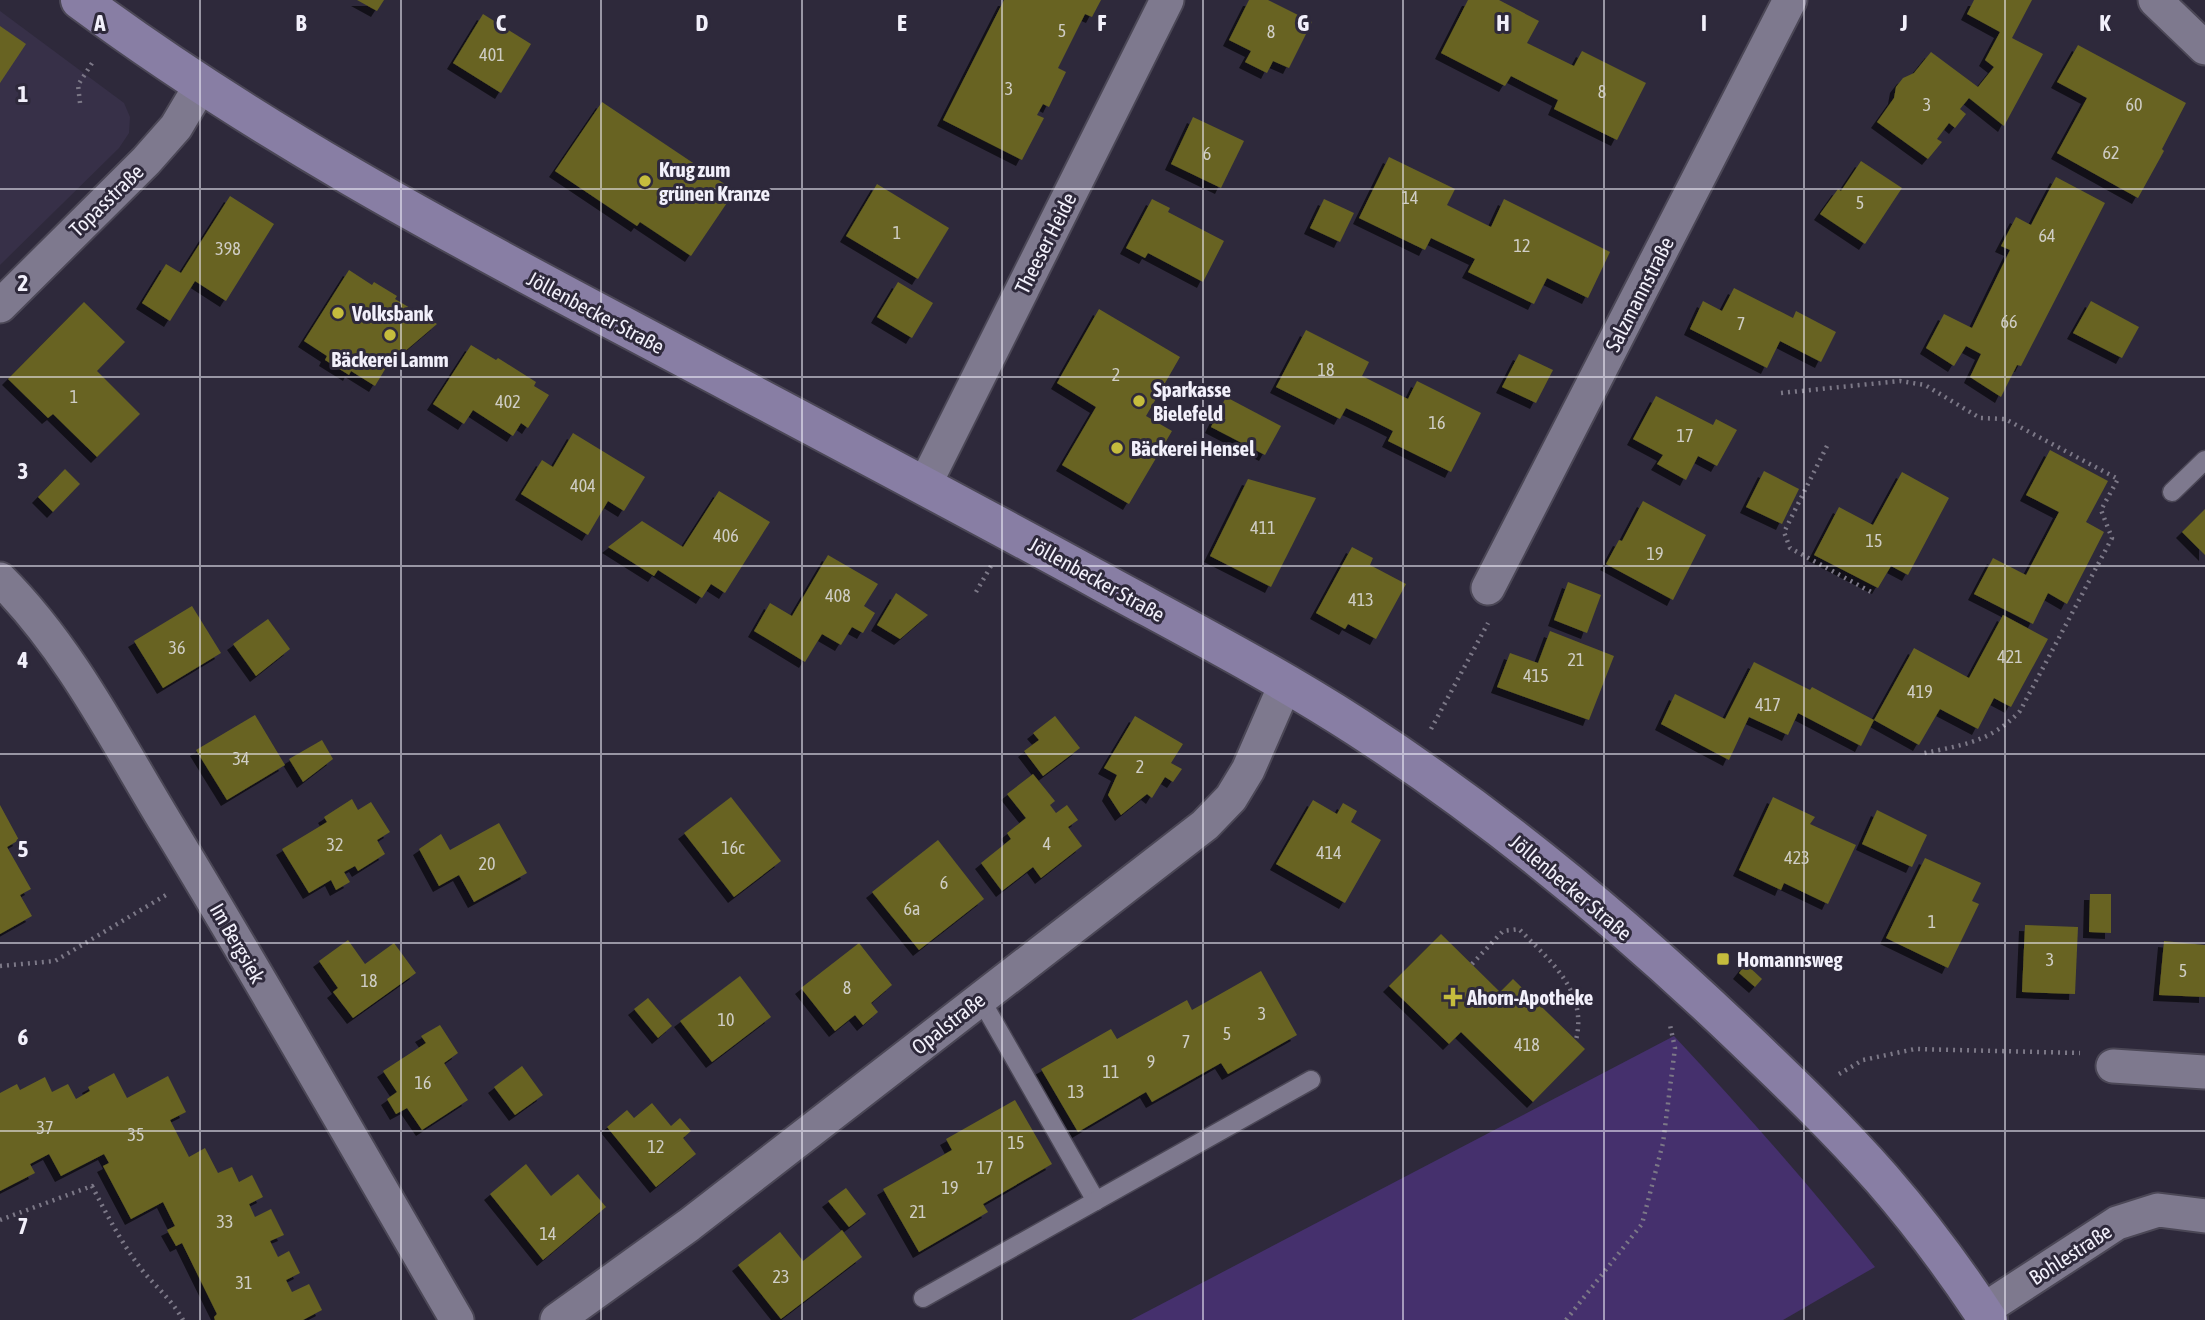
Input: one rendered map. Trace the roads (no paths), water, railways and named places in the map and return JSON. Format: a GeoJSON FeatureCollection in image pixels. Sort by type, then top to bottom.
{"type":"FeatureCollection","features":[{"type":"Feature","properties":{"kind":"main road","name":"Jöllenbecker Straße"},"geometry":{"type":"LineString","coordinates":[[80,0],[201,85],[391,201],[1286,683],[1412,764],[1583,894],[1780,1073],[1883,1180],[1937,1246],[1986,1316]]}},
{"type":"Feature","properties":{"kind":"street","name":"Theeser Heide"},"geometry":{"type":"LineString","coordinates":[[924,486],[1167,0]]}},
{"type":"Feature","properties":{"kind":"street","name":"Salzmannstraße"},"geometry":{"type":"LineString","coordinates":[[1488,588],[1790,0]]}},
{"type":"Feature","properties":{"kind":"street"},"geometry":{"type":"LineString","coordinates":[[2155,0],[2205,48]]}},
{"type":"Feature","properties":{"kind":"street","name":"Topasstraße"},"geometry":{"type":"LineString","coordinates":[[0,306],[146,162],[176,127],[201,85]]}},
{"type":"Feature","properties":{"kind":"street","name":"Im Bergsiek"},"geometry":{"type":"LineString","coordinates":[[0,579],[27,606],[64,655],[198,876],[457,1320]]}},
{"type":"Feature","properties":{"kind":"street","name":"Opalstraße"},"geometry":{"type":"LineString","coordinates":[[557,1320],[689,1225],[1205,825],[1231,799],[1248,770],[1286,683]]}},
{"type":"Feature","properties":{"kind":"street"},"geometry":{"type":"LineString","coordinates":[[2113,1066],[2205,1072]]}},
{"type":"Feature","properties":{"kind":"street","name":"Bohlestraße"},"geometry":{"type":"LineString","coordinates":[[1986,1316],[2117,1223],[2158,1210],[2205,1216]]}},
{"type":"Feature","properties":{"kind":"lane"},"geometry":{"type":"LineString","coordinates":[[2172,492],[2205,460]]}},
{"type":"Feature","properties":{"kind":"lane"},"geometry":{"type":"LineString","coordinates":[[980,998],[1096,1201]]}},
{"type":"Feature","properties":{"kind":"lane"},"geometry":{"type":"LineString","coordinates":[[923,1298],[1311,1080]]}},
{"type":"Feature","properties":{"kind":"place","name":"Krug zum grünen Kranze"},"geometry":{"type":"Point","coordinates":[645,181]}},
{"type":"Feature","properties":{"kind":"place","name":"Volksbank"},"geometry":{"type":"Point","coordinates":[338,313]}},
{"type":"Feature","properties":{"kind":"place","name":"Bäckerei Lamm"},"geometry":{"type":"Point","coordinates":[390,335]}},
{"type":"Feature","properties":{"kind":"place","name":"Sparkasse Bielefeld"},"geometry":{"type":"Point","coordinates":[1139,401]}},
{"type":"Feature","properties":{"kind":"place","name":"Bäckerei Hensel"},"geometry":{"type":"Point","coordinates":[1117,448]}},
{"type":"Feature","properties":{"kind":"place","name":"Homannsweg"},"geometry":{"type":"Point","coordinates":[1723,959]}},
{"type":"Feature","properties":{"kind":"place","name":"Ahorn-Apotheke"},"geometry":{"type":"Point","coordinates":[1453,997]}}]}
